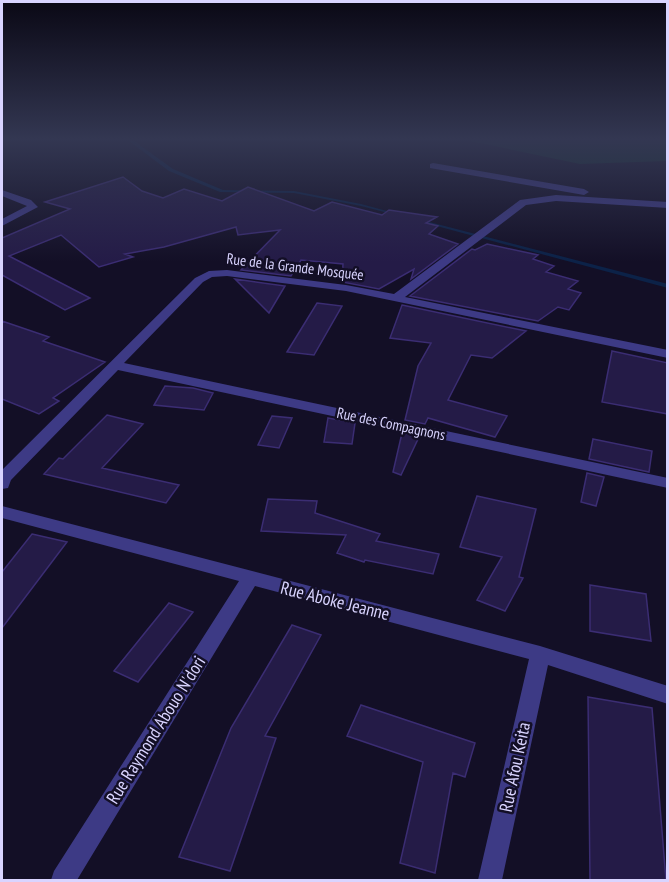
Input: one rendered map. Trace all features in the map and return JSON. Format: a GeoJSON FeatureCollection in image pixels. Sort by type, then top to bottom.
{"type":"FeatureCollection","features":[{"type":"Feature","properties":{"kind":"street"},"geometry":{"type":"LineString","coordinates":[[510,179],[597,194],[668,196]]}},
{"type":"Feature","properties":{"kind":"street"},"geometry":{"type":"LineString","coordinates":[[2,193],[28,202],[33,207],[2,223]]}},
{"type":"Feature","properties":{"kind":"street"},"geometry":{"type":"LineString","coordinates":[[396,298],[523,202],[556,198],[668,205]]}},
{"type":"Feature","properties":{"kind":"street","name":"Rue de la Grande Mosquée"},"geometry":{"type":"LineString","coordinates":[[2,484],[3,478],[31,448],[199,280],[209,274],[257,275],[396,298],[668,354]]}},
{"type":"Feature","properties":{"kind":"street","name":"Rue des Compagnons"},"geometry":{"type":"LineString","coordinates":[[115,366],[668,483]]}},
{"type":"Feature","properties":{"kind":"street","name":"Rue Aboke Jeanne"},"geometry":{"type":"LineString","coordinates":[[2,512],[540,654],[668,695]]}},
{"type":"Feature","properties":{"kind":"street","name":"Rue Raymond Abouo N'dori"},"geometry":{"type":"LineString","coordinates":[[63,880],[250,579]]}},
{"type":"Feature","properties":{"kind":"street","name":"Rue Afou Keita"},"geometry":{"type":"LineString","coordinates":[[490,880],[540,654]]}},
{"type":"Feature","properties":{"kind":"building"},"geometry":{"type":"Polygon","coordinates":[[[116,179],[126,179],[142,191],[163,198],[184,189],[222,201],[248,187],[314,211],[332,202],[382,215],[389,210],[437,217],[426,223],[438,226],[429,234],[458,244],[411,279],[414,269],[379,289],[342,282],[343,264],[301,260],[291,276],[241,270],[280,230],[238,235],[236,227],[164,247],[125,254],[133,257],[99,267],[61,235],[9,256],[90,298],[65,310],[2,275],[2,238],[70,209],[45,202],[116,179]]]}},
{"type":"Feature","properties":{"kind":"building"},"geometry":{"type":"Polygon","coordinates":[[[487,244],[538,255],[533,259],[554,266],[546,272],[578,281],[568,289],[581,293],[569,310],[558,307],[538,321],[410,296],[472,249],[475,250],[487,244]]]}},
{"type":"Feature","properties":{"kind":"building"},"geometry":{"type":"Polygon","coordinates":[[[235,279],[285,286],[269,313],[235,279]]]}},
{"type":"Feature","properties":{"kind":"building"},"geometry":{"type":"Polygon","coordinates":[[[317,303],[342,306],[314,355],[287,352],[317,303]]]}},
{"type":"Feature","properties":{"kind":"building"},"geometry":{"type":"Polygon","coordinates":[[[402,305],[526,331],[492,358],[471,355],[448,400],[507,416],[495,437],[428,418],[425,424],[405,420],[418,366],[431,343],[390,338],[402,305]]]}},
{"type":"Feature","properties":{"kind":"building"},"geometry":{"type":"Polygon","coordinates":[[[2,321],[49,337],[43,341],[105,362],[53,398],[59,401],[39,414],[2,399],[2,321]]]}},
{"type":"Feature","properties":{"kind":"building"},"geometry":{"type":"Polygon","coordinates":[[[612,351],[668,363],[668,414],[602,402],[612,351]]]}},
{"type":"Feature","properties":{"kind":"building"},"geometry":{"type":"Polygon","coordinates":[[[165,386],[193,388],[213,393],[204,410],[154,405],[165,386]]]}},
{"type":"Feature","properties":{"kind":"building"},"geometry":{"type":"Polygon","coordinates":[[[107,415],[143,424],[102,468],[179,485],[166,503],[44,474],[59,458],[63,459],[107,415]]]}},
{"type":"Feature","properties":{"kind":"building"},"geometry":{"type":"Polygon","coordinates":[[[272,416],[292,418],[279,448],[258,445],[272,416]]]}},
{"type":"Feature","properties":{"kind":"building"},"geometry":{"type":"Polygon","coordinates":[[[328,418],[355,423],[352,444],[324,442],[328,418]]]}},
{"type":"Feature","properties":{"kind":"building"},"geometry":{"type":"Polygon","coordinates":[[[402,433],[419,437],[401,475],[393,472],[402,433]]]}},
{"type":"Feature","properties":{"kind":"building"},"geometry":{"type":"Polygon","coordinates":[[[593,439],[652,451],[649,472],[589,459],[593,439]]]}},
{"type":"Feature","properties":{"kind":"building"},"geometry":{"type":"Polygon","coordinates":[[[587,473],[604,477],[596,506],[581,502],[587,473]]]}},
{"type":"Feature","properties":{"kind":"building"},"geometry":{"type":"Polygon","coordinates":[[[477,496],[536,509],[519,577],[523,578],[505,611],[477,600],[502,557],[460,547],[477,496]]]}},
{"type":"Feature","properties":{"kind":"building"},"geometry":{"type":"Polygon","coordinates":[[[268,499],[317,501],[315,513],[380,534],[376,541],[439,554],[433,574],[365,560],[364,562],[337,553],[346,535],[261,531],[268,499]]]}},
{"type":"Feature","properties":{"kind":"building"},"geometry":{"type":"Polygon","coordinates":[[[32,534],[67,542],[2,628],[2,572],[32,534]]]}},
{"type":"Feature","properties":{"kind":"building"},"geometry":{"type":"Polygon","coordinates":[[[590,585],[646,594],[651,641],[590,631],[590,585]]]}},
{"type":"Feature","properties":{"kind":"building"},"geometry":{"type":"Polygon","coordinates":[[[169,603],[193,612],[138,682],[114,671],[169,603]]]}},
{"type":"Feature","properties":{"kind":"building"},"geometry":{"type":"Polygon","coordinates":[[[292,625],[321,635],[265,736],[276,738],[230,871],[179,857],[231,728],[292,625]]]}},
{"type":"Feature","properties":{"kind":"building"},"geometry":{"type":"Polygon","coordinates":[[[588,697],[652,708],[666,880],[590,880],[588,697]]]}},
{"type":"Feature","properties":{"kind":"building"},"geometry":{"type":"Polygon","coordinates":[[[361,705],[475,743],[465,777],[453,773],[435,873],[400,863],[423,762],[347,736],[361,705]]]}},
{"type":"Feature","properties":{"kind":"waterway"},"geometry":{"type":"LineString","coordinates":[[193,179],[222,191],[294,192],[396,214]]}},
{"type":"Feature","properties":{"kind":"waterway"},"geometry":{"type":"LineString","coordinates":[[420,220],[668,286]]}}]}
